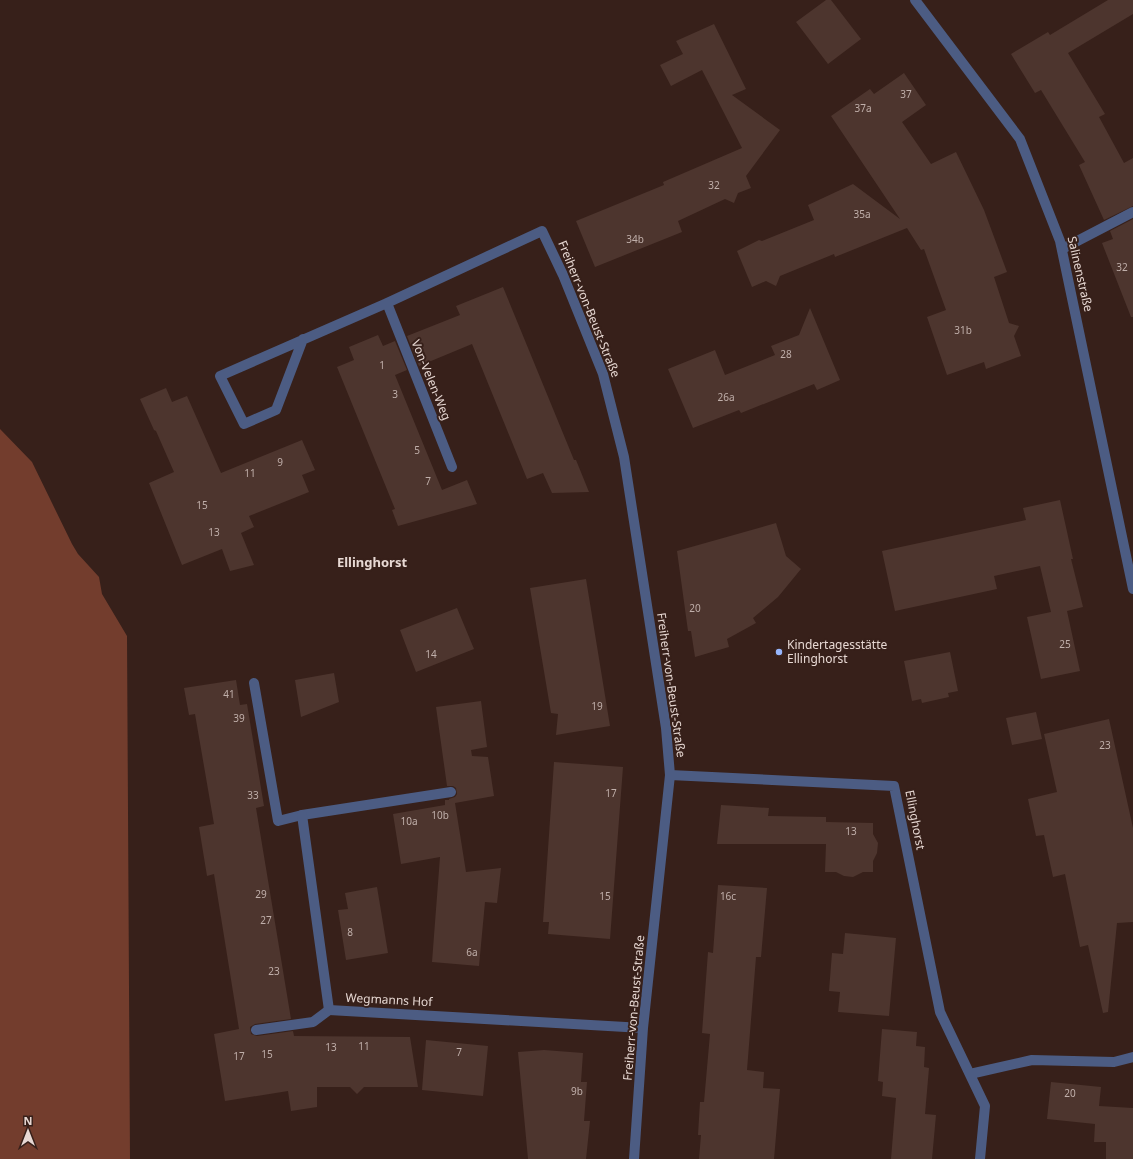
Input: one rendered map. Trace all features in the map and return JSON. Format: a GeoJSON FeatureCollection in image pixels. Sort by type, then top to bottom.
{"type":"FeatureCollection","features":[{"type":"Feature","properties":{"kind":"street","name":"Salinenstraße"},"geometry":{"type":"LineString","coordinates":[[915,0],[1020,139],[1060,242],[1133,589]]}},
{"type":"Feature","properties":{"kind":"street"},"geometry":{"type":"LineString","coordinates":[[1062,249],[1133,212]]}},
{"type":"Feature","properties":{"kind":"street","name":"Freiherr-von-Beust-Straße"},"geometry":{"type":"LineString","coordinates":[[387,303],[542,231],[563,275],[603,374],[624,458],[666,728],[670,775],[643,1028],[634,1159]]}},
{"type":"Feature","properties":{"kind":"street"},"geometry":{"type":"LineString","coordinates":[[303,339],[276,410],[244,424],[220,376],[303,339],[387,303]]}},
{"type":"Feature","properties":{"kind":"street","name":"Von-Velen-Weg"},"geometry":{"type":"LineString","coordinates":[[387,303],[452,467]]}},
{"type":"Feature","properties":{"kind":"street"},"geometry":{"type":"LineString","coordinates":[[254,683],[278,821],[302,815],[451,792]]}},
{"type":"Feature","properties":{"kind":"street","name":"Ellinghorst"},"geometry":{"type":"LineString","coordinates":[[670,775],[894,786],[940,1012],[985,1106],[980,1159]]}},
{"type":"Feature","properties":{"kind":"street","name":"Wegmanns Hof"},"geometry":{"type":"LineString","coordinates":[[302,815],[329,1010],[643,1028]]}},
{"type":"Feature","properties":{"kind":"street"},"geometry":{"type":"LineString","coordinates":[[256,1030],[313,1022],[329,1010]]}},
{"type":"Feature","properties":{"kind":"street"},"geometry":{"type":"LineString","coordinates":[[970,1074],[1032,1060],[1114,1062],[1133,1057]]}},
{"type":"Feature","properties":{"kind":"shaded area"},"geometry":{"type":"Polygon","coordinates":[[[0,429],[32,462],[72,544],[78,554],[99,577],[102,594],[127,636],[130,1159],[0,1159],[0,429]]]}},
{"type":"Feature","properties":{"kind":"building"},"geometry":{"type":"Polygon","coordinates":[[[826,0],[831,0],[861,39],[828,64],[796,22],[826,0]]]}},
{"type":"Feature","properties":{"kind":"building"},"geometry":{"type":"Polygon","coordinates":[[[1108,0],[1133,0],[1133,14],[1068,53],[1105,114],[1099,117],[1124,163],[1133,158],[1133,206],[1104,220],[1079,165],[1085,162],[1041,90],[1035,93],[1011,54],[1048,32],[1050,35],[1108,0]]]}},
{"type":"Feature","properties":{"kind":"building"},"geometry":{"type":"Polygon","coordinates":[[[714,24],[746,89],[732,95],[780,130],[746,176],[751,188],[738,193],[734,203],[725,199],[678,221],[682,232],[595,267],[576,221],[664,185],[663,182],[742,148],[702,70],[671,86],[660,65],[683,54],[676,41],[714,24]]]}},
{"type":"Feature","properties":{"kind":"building"},"geometry":{"type":"Polygon","coordinates":[[[904,73],[926,105],[902,122],[931,164],[956,152],[984,210],[1007,272],[994,277],[1009,323],[1019,326],[1014,336],[1021,356],[986,369],[984,362],[947,375],[927,317],[946,310],[924,249],[921,250],[907,228],[835,257],[834,254],[780,276],[776,286],[766,281],[752,287],[737,251],[759,240],[762,241],[814,220],[808,205],[853,184],[900,219],[831,116],[870,89],[874,94],[904,73]]]}},
{"type":"Feature","properties":{"kind":"building"},"geometry":{"type":"Polygon","coordinates":[[[1133,219],[1133,317],[1131,317],[1102,243],[1113,239],[1110,231],[1133,219]]]}},
{"type":"Feature","properties":{"kind":"building"},"geometry":{"type":"Polygon","coordinates":[[[503,287],[574,460],[576,460],[589,492],[552,493],[543,473],[527,479],[472,344],[419,366],[407,336],[460,315],[456,306],[503,287]]]}},
{"type":"Feature","properties":{"kind":"building"},"geometry":{"type":"Polygon","coordinates":[[[810,308],[840,380],[817,390],[814,384],[741,413],[739,410],[693,428],[668,369],[715,350],[725,375],[775,355],[771,346],[799,335],[810,308]]]}},
{"type":"Feature","properties":{"kind":"building"},"geometry":{"type":"Polygon","coordinates":[[[378,335],[383,346],[395,341],[407,370],[395,375],[442,490],[467,480],[477,504],[398,526],[392,510],[395,509],[337,367],[354,360],[349,347],[378,335]]]}},
{"type":"Feature","properties":{"kind":"building"},"geometry":{"type":"Polygon","coordinates":[[[166,388],[172,402],[187,396],[221,473],[302,440],[315,470],[302,475],[309,492],[249,516],[254,527],[241,533],[254,565],[230,571],[222,549],[182,565],[149,483],[174,472],[140,399],[166,388]]]}},
{"type":"Feature","properties":{"kind":"building"},"geometry":{"type":"Polygon","coordinates":[[[1060,500],[1073,559],[1071,559],[1083,607],[1067,611],[1080,671],[1041,679],[1027,617],[1051,612],[1040,566],[994,576],[997,589],[895,611],[882,551],[1026,520],[1023,508],[1060,500]]]}},
{"type":"Feature","properties":{"kind":"building"},"geometry":{"type":"Polygon","coordinates":[[[776,523],[786,556],[801,569],[778,597],[753,618],[756,623],[727,639],[729,647],[695,657],[691,631],[688,631],[677,551],[776,523]]]}},
{"type":"Feature","properties":{"kind":"building"},"geometry":{"type":"Polygon","coordinates":[[[586,579],[610,726],[556,735],[558,714],[551,713],[530,588],[586,579]]]}},
{"type":"Feature","properties":{"kind":"building"},"geometry":{"type":"Polygon","coordinates":[[[457,608],[474,649],[416,672],[400,630],[457,608]]]}},
{"type":"Feature","properties":{"kind":"building"},"geometry":{"type":"Polygon","coordinates":[[[950,652],[958,691],[948,693],[949,697],[922,703],[921,699],[912,701],[904,661],[950,652]]]}},
{"type":"Feature","properties":{"kind":"building"},"geometry":{"type":"Polygon","coordinates":[[[334,673],[339,702],[301,717],[295,680],[334,673]]]}},
{"type":"Feature","properties":{"kind":"building"},"geometry":{"type":"Polygon","coordinates":[[[236,680],[240,705],[247,704],[264,806],[256,808],[291,1019],[255,1024],[250,1027],[251,1034],[257,1036],[293,1031],[294,1036],[410,1037],[418,1087],[364,1087],[357,1094],[350,1087],[317,1087],[317,1107],[291,1111],[288,1091],[225,1101],[214,1034],[239,1029],[214,874],[207,876],[199,827],[214,824],[195,714],[189,715],[184,688],[236,680]]]}},
{"type":"Feature","properties":{"kind":"building"},"geometry":{"type":"Polygon","coordinates":[[[481,701],[487,747],[471,750],[472,756],[488,757],[494,796],[455,803],[466,872],[501,868],[497,903],[485,902],[479,966],[432,962],[440,857],[401,864],[393,814],[445,805],[445,800],[455,797],[457,794],[456,788],[453,786],[447,786],[436,707],[481,701]]]}},
{"type":"Feature","properties":{"kind":"building"},"geometry":{"type":"Polygon","coordinates":[[[1036,712],[1042,739],[1012,745],[1006,718],[1036,712]]]}},
{"type":"Feature","properties":{"kind":"building"},"geometry":{"type":"Polygon","coordinates":[[[1109,719],[1133,828],[1133,922],[1117,923],[1108,1012],[1103,1013],[1088,945],[1080,947],[1065,874],[1053,877],[1044,835],[1036,836],[1028,799],[1057,792],[1044,734],[1109,719]]]}},
{"type":"Feature","properties":{"kind":"building"},"geometry":{"type":"Polygon","coordinates":[[[554,762],[623,767],[610,939],[548,934],[549,922],[543,922],[554,762]]]}},
{"type":"Feature","properties":{"kind":"building"},"geometry":{"type":"Polygon","coordinates":[[[721,805],[769,808],[768,816],[826,817],[826,822],[873,823],[873,834],[878,843],[877,853],[873,861],[873,872],[863,872],[853,877],[844,876],[836,872],[825,872],[826,844],[717,844],[721,805]]]}},
{"type":"Feature","properties":{"kind":"building"},"geometry":{"type":"Polygon","coordinates":[[[718,885],[767,888],[761,957],[756,957],[747,1070],[764,1072],[763,1088],[780,1089],[774,1159],[699,1159],[701,1135],[698,1135],[700,1102],[704,1102],[710,1034],[702,1033],[708,952],[713,953],[718,885]]]}},
{"type":"Feature","properties":{"kind":"building"},"geometry":{"type":"Polygon","coordinates":[[[377,887],[388,953],[346,960],[338,910],[348,909],[345,893],[377,887]]]}},
{"type":"Feature","properties":{"kind":"building"},"geometry":{"type":"Polygon","coordinates":[[[845,933],[896,938],[889,1016],[838,1012],[840,992],[829,991],[832,953],[843,954],[845,933]]]}},
{"type":"Feature","properties":{"kind":"building"},"geometry":{"type":"Polygon","coordinates":[[[882,1029],[917,1032],[916,1046],[925,1047],[924,1067],[929,1068],[925,1114],[936,1115],[932,1159],[891,1159],[896,1098],[882,1096],[883,1082],[878,1081],[882,1029]]]}},
{"type":"Feature","properties":{"kind":"building"},"geometry":{"type":"Polygon","coordinates":[[[426,1040],[488,1046],[483,1096],[422,1090],[426,1040]]]}},
{"type":"Feature","properties":{"kind":"building"},"geometry":{"type":"Polygon","coordinates":[[[544,1050],[583,1053],[581,1082],[587,1082],[584,1121],[590,1121],[586,1159],[528,1159],[518,1052],[544,1050]]]}},
{"type":"Feature","properties":{"kind":"building"},"geometry":{"type":"Polygon","coordinates":[[[1051,1082],[1101,1087],[1099,1106],[1133,1108],[1133,1159],[1106,1159],[1106,1142],[1094,1142],[1095,1124],[1047,1119],[1051,1082]]]}},
{"type":"Feature","properties":{"kind":"place","name":"Kindertagesstätte Ellinghorst"},"geometry":{"type":"Point","coordinates":[779,652]}},
{"type":"Feature","properties":{"kind":"district","name":"Ellinghorst"},"geometry":{"type":"Point","coordinates":[372,562]}}]}
